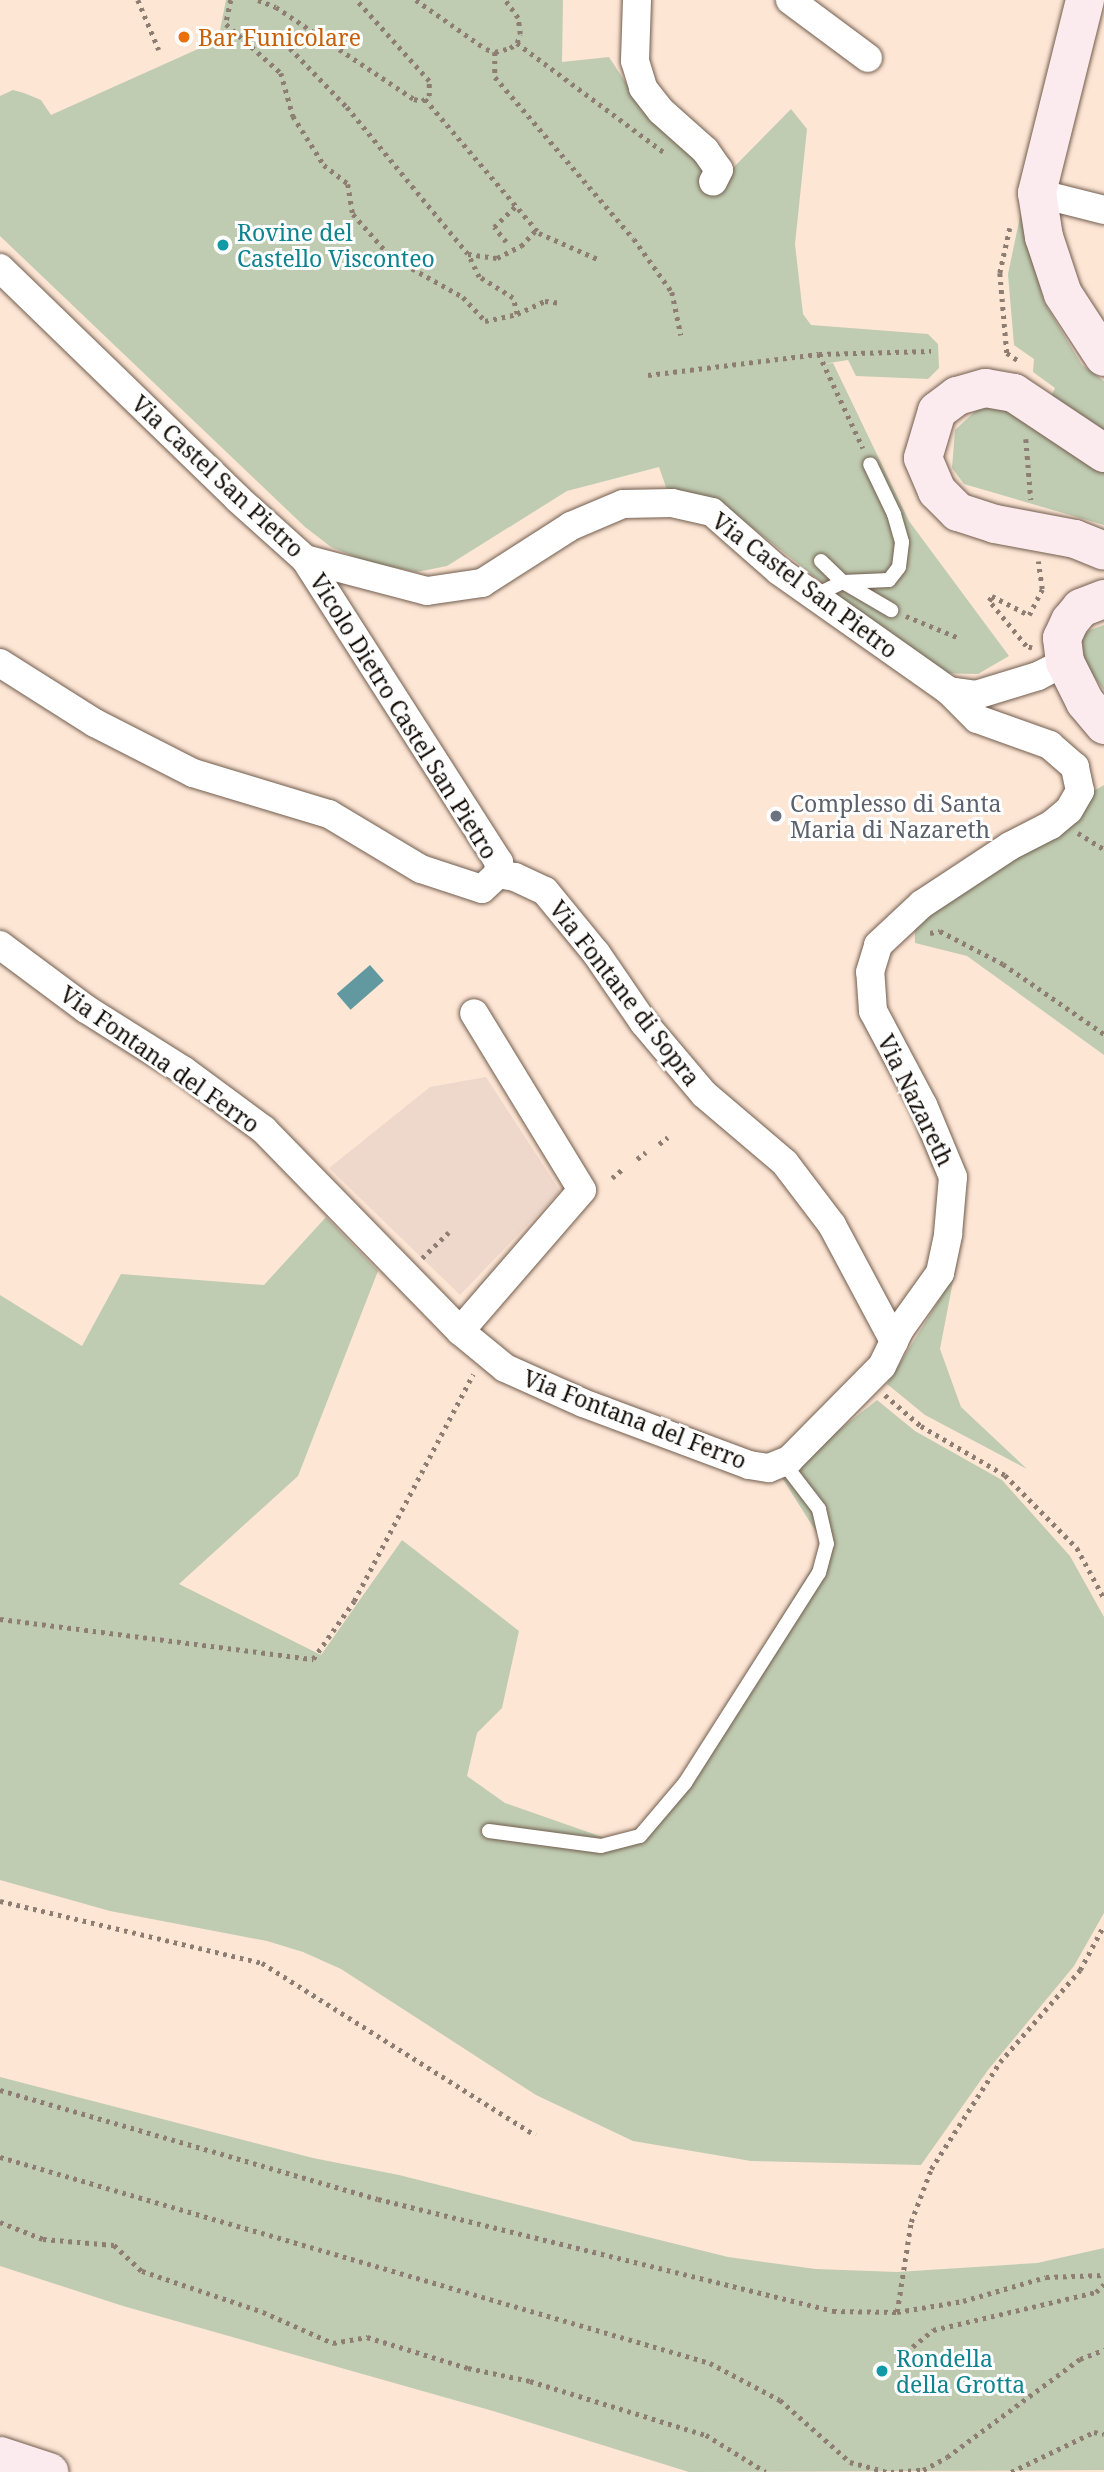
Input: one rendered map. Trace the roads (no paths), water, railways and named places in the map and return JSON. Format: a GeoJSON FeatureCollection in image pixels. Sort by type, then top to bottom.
{"type":"FeatureCollection","features":[{"type":"Feature","properties":{"kind":"street"},"geometry":{"type":"LineString","coordinates":[[637,0],[635,61],[643,88],[661,111],[705,150],[719,170],[713,182]]}},
{"type":"Feature","properties":{"kind":"street"},"geometry":{"type":"LineString","coordinates":[[790,0],[868,58]]}},
{"type":"Feature","properties":{"kind":"street"},"geometry":{"type":"LineString","coordinates":[[1085,0],[1037,193],[1044,237],[1063,294],[1104,357]]}},
{"type":"Feature","properties":{"kind":"street"},"geometry":{"type":"LineString","coordinates":[[1037,193],[1104,210]]}},
{"type":"Feature","properties":{"kind":"street","name":"Via Castel San Pietro"},"geometry":{"type":"LineString","coordinates":[[0,268],[237,498],[305,559],[427,591],[482,583],[571,526],[623,504],[672,503],[712,513],[779,571],[949,691],[978,719],[1050,746],[1075,767],[1080,791],[1069,810],[1051,825],[971,871],[922,904],[891,930],[878,945],[870,972]]}},
{"type":"Feature","properties":{"kind":"street"},"geometry":{"type":"LineString","coordinates":[[1104,453],[1014,393],[985,388],[957,396],[937,411],[923,458],[937,491],[958,512],[995,524],[1075,539],[1104,551]]}},
{"type":"Feature","properties":{"kind":"street","name":"Vicolo Dietro Castel San Pietro"},"geometry":{"type":"LineString","coordinates":[[305,559],[499,862],[498,874]]}},
{"type":"Feature","properties":{"kind":"street"},"geometry":{"type":"LineString","coordinates":[[1104,599],[1081,608],[1070,621],[1062,638],[1066,662],[1085,702],[1104,725]]}},
{"type":"Feature","properties":{"kind":"street"},"geometry":{"type":"LineString","coordinates":[[949,691],[976,695],[1038,676],[1066,662]]}},
{"type":"Feature","properties":{"kind":"street"},"geometry":{"type":"LineString","coordinates":[[0,663],[95,723],[193,773],[329,814],[421,869],[482,889],[498,874]]}},
{"type":"Feature","properties":{"kind":"street","name":"Via Fontane di Sopra"},"geometry":{"type":"LineString","coordinates":[[498,874],[515,877],[545,891],[596,953],[644,1023],[704,1094],[785,1163],[832,1225],[894,1341]]}},
{"type":"Feature","properties":{"kind":"street","name":"Via Fontana del Ferro"},"geometry":{"type":"LineString","coordinates":[[0,944],[86,1009],[183,1070],[264,1130],[460,1331],[505,1368],[608,1413],[748,1465],[769,1468],[783,1462]]}},
{"type":"Feature","properties":{"kind":"street","name":"Via Nazareth"},"geometry":{"type":"LineString","coordinates":[[870,972],[873,1011],[923,1105],[953,1177],[948,1234],[940,1273],[894,1341]]}},
{"type":"Feature","properties":{"kind":"street"},"geometry":{"type":"LineString","coordinates":[[460,1331],[582,1190],[474,1013]]}},
{"type":"Feature","properties":{"kind":"street"},"geometry":{"type":"LineString","coordinates":[[783,1462],[829,1423],[882,1366],[894,1341]]}},
{"type":"Feature","properties":{"kind":"street"},"geometry":{"type":"LineString","coordinates":[[0,2456],[49,2472]]}},
{"type":"Feature","properties":{"kind":"lane"},"geometry":{"type":"LineString","coordinates":[[814,596],[843,582],[890,580],[899,567],[902,542],[894,514],[870,464]]}},
{"type":"Feature","properties":{"kind":"lane"},"geometry":{"type":"LineString","coordinates":[[821,561],[843,582],[891,610]]}},
{"type":"Feature","properties":{"kind":"lane"},"geometry":{"type":"LineString","coordinates":[[489,1831],[601,1846],[640,1836],[685,1783],[819,1573],[827,1544],[819,1509],[783,1462]]}},
{"type":"Feature","properties":{"kind":"water"},"geometry":{"type":"Polygon","coordinates":[[[370,965],[384,981],[351,1010],[337,994],[370,965]]]}},
{"type":"Feature","properties":{"kind":"place","name":"Bar Funicolare"},"geometry":{"type":"Point","coordinates":[184,37]}},
{"type":"Feature","properties":{"kind":"place","name":"Rovine del Castello Visconteo"},"geometry":{"type":"Point","coordinates":[223,245]}},
{"type":"Feature","properties":{"kind":"place","name":"Complesso di Santa Maria di Nazareth"},"geometry":{"type":"Point","coordinates":[776,816]}},
{"type":"Feature","properties":{"kind":"place","name":"Rondella della Grotta"},"geometry":{"type":"Point","coordinates":[882,2371]}}]}
